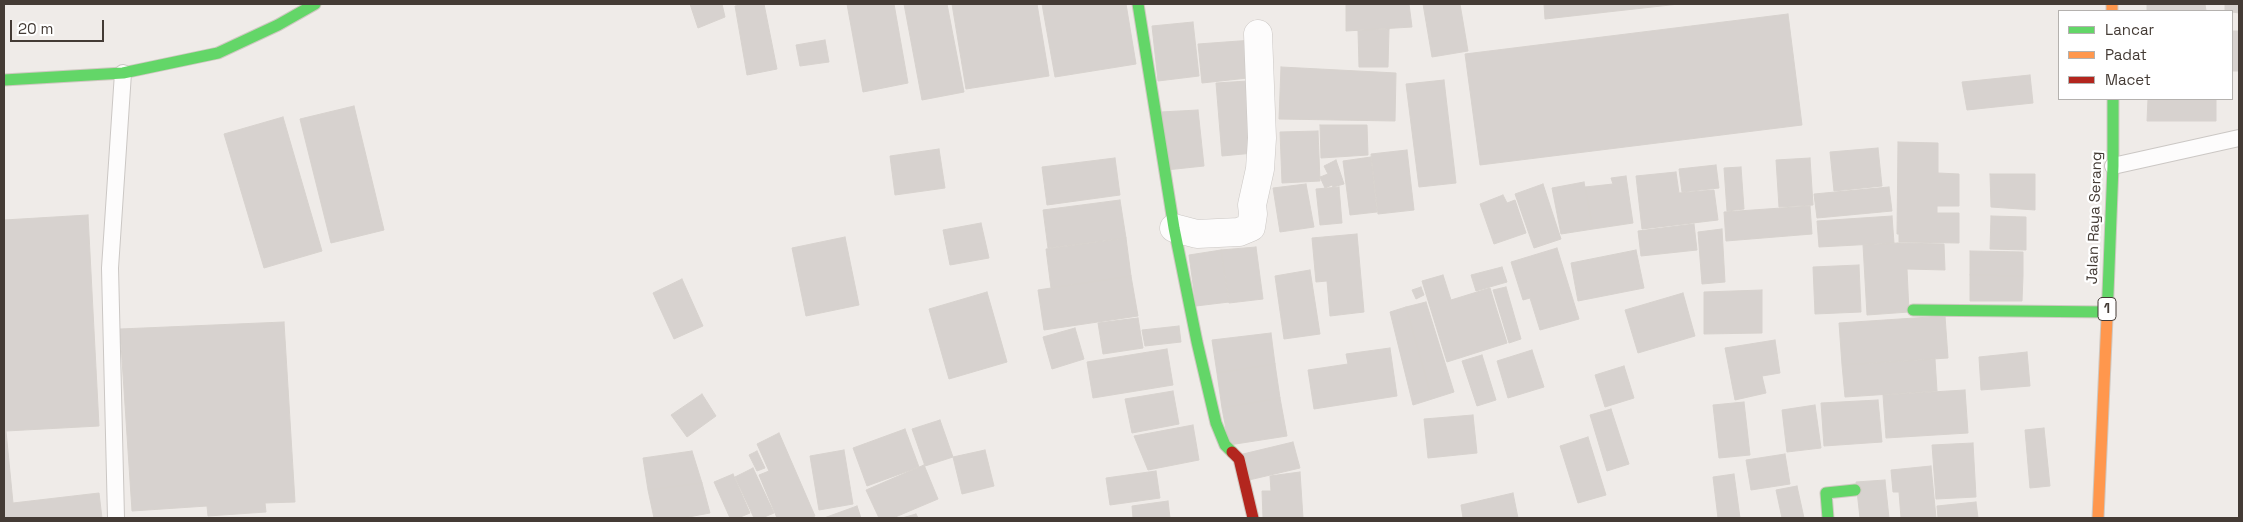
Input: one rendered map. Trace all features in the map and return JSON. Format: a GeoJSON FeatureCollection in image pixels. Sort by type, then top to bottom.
{"type":"FeatureCollection","features":[{"type":"Feature","properties":{"kind":"main road"},"geometry":{"type":"LineString","coordinates":[[4,80],[123,74],[218,54],[278,25],[315,4]]}},
{"type":"Feature","properties":{"kind":"main road"},"geometry":{"type":"LineString","coordinates":[[1138,4],[1174,228],[1216,423],[1225,445],[1239,459],[1253,518]]}},
{"type":"Feature","properties":{"kind":"main road","name":"Jalan Raya Serang"},"geometry":{"type":"LineString","coordinates":[[2098,518],[2113,166],[2113,100]]}},
{"type":"Feature","properties":{"kind":"main road"},"geometry":{"type":"LineString","coordinates":[[1913,310],[2107,312]]}},
{"type":"Feature","properties":{"kind":"main road"},"geometry":{"type":"LineString","coordinates":[[1828,518],[1826,493],[1855,490]]}},
{"type":"Feature","properties":{"kind":"street"},"geometry":{"type":"LineString","coordinates":[[1174,228],[1197,234],[1222,234],[1239,232],[1251,227],[1252,205],[1260,169],[1262,138],[1258,34]]}},
{"type":"Feature","properties":{"kind":"lane"},"geometry":{"type":"LineString","coordinates":[[116,518],[110,268],[123,74]]}},
{"type":"Feature","properties":{"kind":"lane"},"geometry":{"type":"LineString","coordinates":[[2113,166],[2239,138]]}},
{"type":"Feature","properties":{"kind":"building"},"geometry":{"type":"Polygon","coordinates":[[[690,4],[722,4],[725,17],[698,28],[690,4]]]}},
{"type":"Feature","properties":{"kind":"building"},"geometry":{"type":"Polygon","coordinates":[[[764,4],[777,69],[747,75],[735,6],[764,4]]]}},
{"type":"Feature","properties":{"kind":"building"},"geometry":{"type":"Polygon","coordinates":[[[847,4],[894,4],[908,83],[863,92],[847,4]]]}},
{"type":"Feature","properties":{"kind":"building"},"geometry":{"type":"Polygon","coordinates":[[[904,4],[947,4],[964,92],[922,100],[904,4]]]}},
{"type":"Feature","properties":{"kind":"building"},"geometry":{"type":"Polygon","coordinates":[[[952,4],[1037,4],[1049,76],[966,89],[952,4]]]}},
{"type":"Feature","properties":{"kind":"building"},"geometry":{"type":"Polygon","coordinates":[[[1042,4],[1126,4],[1136,64],[1055,77],[1042,4]]]}},
{"type":"Feature","properties":{"kind":"building"},"geometry":{"type":"Polygon","coordinates":[[[1346,4],[1409,4],[1412,27],[1346,31],[1346,4]]]}},
{"type":"Feature","properties":{"kind":"building"},"geometry":{"type":"Polygon","coordinates":[[[1423,4],[1460,4],[1468,51],[1432,57],[1423,4]]]}},
{"type":"Feature","properties":{"kind":"building"},"geometry":{"type":"Polygon","coordinates":[[[1544,4],[1679,4],[1545,19],[1544,4]]]}},
{"type":"Feature","properties":{"kind":"building"},"geometry":{"type":"Polygon","coordinates":[[[2147,4],[2205,4],[2206,10],[2147,10],[2147,4]]]}},
{"type":"Feature","properties":{"kind":"building"},"geometry":{"type":"Polygon","coordinates":[[[2225,4],[2239,4],[2239,13],[2233,12],[2233,10],[2225,10],[2225,4]]]}},
{"type":"Feature","properties":{"kind":"building"},"geometry":{"type":"Polygon","coordinates":[[[1788,14],[1802,125],[1480,165],[1465,54],[1788,14]]]}},
{"type":"Feature","properties":{"kind":"building"},"geometry":{"type":"Polygon","coordinates":[[[1193,22],[1199,76],[1158,81],[1152,26],[1193,22]]]}},
{"type":"Feature","properties":{"kind":"building"},"geometry":{"type":"Polygon","coordinates":[[[1389,29],[1388,67],[1359,67],[1358,30],[1389,29]]]}},
{"type":"Feature","properties":{"kind":"building"},"geometry":{"type":"Polygon","coordinates":[[[2233,31],[2239,31],[2239,71],[2233,71],[2233,31]]]}},
{"type":"Feature","properties":{"kind":"building"},"geometry":{"type":"Polygon","coordinates":[[[825,40],[829,62],[800,66],[796,45],[825,40]]]}},
{"type":"Feature","properties":{"kind":"building"},"geometry":{"type":"Polygon","coordinates":[[[1253,40],[1257,77],[1202,83],[1198,44],[1253,40]]]}},
{"type":"Feature","properties":{"kind":"building"},"geometry":{"type":"Polygon","coordinates":[[[1281,67],[1396,73],[1395,121],[1279,119],[1281,67]]]}},
{"type":"Feature","properties":{"kind":"building"},"geometry":{"type":"Polygon","coordinates":[[[2030,75],[2033,103],[1967,110],[1962,82],[2030,75]]]}},
{"type":"Feature","properties":{"kind":"building"},"geometry":{"type":"Polygon","coordinates":[[[1444,80],[1456,183],[1419,187],[1406,84],[1444,80]]]}},
{"type":"Feature","properties":{"kind":"building"},"geometry":{"type":"Polygon","coordinates":[[[1248,81],[1254,153],[1222,156],[1216,83],[1248,81]]]}},
{"type":"Feature","properties":{"kind":"building"},"geometry":{"type":"Polygon","coordinates":[[[2148,100],[2216,100],[2216,121],[2147,121],[2148,100]]]}},
{"type":"Feature","properties":{"kind":"building"},"geometry":{"type":"Polygon","coordinates":[[[354,106],[384,230],[331,243],[300,119],[354,106]]]}},
{"type":"Feature","properties":{"kind":"building"},"geometry":{"type":"Polygon","coordinates":[[[1198,110],[1204,166],[1166,170],[1161,112],[1198,110]]]}},
{"type":"Feature","properties":{"kind":"building"},"geometry":{"type":"Polygon","coordinates":[[[283,117],[322,251],[264,268],[224,134],[283,117]]]}},
{"type":"Feature","properties":{"kind":"building"},"geometry":{"type":"Polygon","coordinates":[[[1320,125],[1367,125],[1368,155],[1321,158],[1320,125]]]}},
{"type":"Feature","properties":{"kind":"building"},"geometry":{"type":"Polygon","coordinates":[[[1318,131],[1320,181],[1282,183],[1280,132],[1318,131]]]}},
{"type":"Feature","properties":{"kind":"building"},"geometry":{"type":"Polygon","coordinates":[[[1898,142],[1938,143],[1938,173],[1959,174],[1959,206],[1937,206],[1937,213],[1959,213],[1959,243],[1899,242],[1899,234],[1897,234],[1898,142]]]}},
{"type":"Feature","properties":{"kind":"building"},"geometry":{"type":"Polygon","coordinates":[[[1878,148],[1882,186],[1834,191],[1830,152],[1878,148]]]}},
{"type":"Feature","properties":{"kind":"building"},"geometry":{"type":"Polygon","coordinates":[[[939,149],[945,188],[895,195],[890,156],[939,149]]]}},
{"type":"Feature","properties":{"kind":"building"},"geometry":{"type":"Polygon","coordinates":[[[1407,150],[1414,210],[1378,214],[1371,154],[1407,150]]]}},
{"type":"Feature","properties":{"kind":"building"},"geometry":{"type":"Polygon","coordinates":[[[1371,157],[1377,212],[1350,215],[1343,161],[1371,157]]]}},
{"type":"Feature","properties":{"kind":"building"},"geometry":{"type":"Polygon","coordinates":[[[1115,158],[1120,195],[1047,205],[1042,167],[1115,158]]]}},
{"type":"Feature","properties":{"kind":"building"},"geometry":{"type":"Polygon","coordinates":[[[1810,158],[1813,205],[1779,207],[1776,160],[1810,158]]]}},
{"type":"Feature","properties":{"kind":"building"},"geometry":{"type":"Polygon","coordinates":[[[1336,160],[1344,184],[1325,188],[1320,177],[1328,174],[1324,166],[1336,160]]]}},
{"type":"Feature","properties":{"kind":"building"},"geometry":{"type":"Polygon","coordinates":[[[1716,165],[1719,188],[1682,192],[1679,169],[1716,165]]]}},
{"type":"Feature","properties":{"kind":"building"},"geometry":{"type":"Polygon","coordinates":[[[1741,167],[1744,209],[1727,211],[1724,168],[1741,167]]]}},
{"type":"Feature","properties":{"kind":"building"},"geometry":{"type":"Polygon","coordinates":[[[1676,172],[1679,193],[1714,190],[1718,220],[1642,229],[1636,176],[1676,172]]]}},
{"type":"Feature","properties":{"kind":"building"},"geometry":{"type":"Polygon","coordinates":[[[1990,174],[2035,174],[2035,210],[1991,207],[1990,174]]]}},
{"type":"Feature","properties":{"kind":"building"},"geometry":{"type":"Polygon","coordinates":[[[1626,176],[1633,223],[1593,229],[1585,187],[1613,184],[1611,178],[1626,176]]]}},
{"type":"Feature","properties":{"kind":"building"},"geometry":{"type":"Polygon","coordinates":[[[1584,182],[1593,229],[1561,234],[1552,188],[1584,182]]]}},
{"type":"Feature","properties":{"kind":"building"},"geometry":{"type":"Polygon","coordinates":[[[1306,184],[1314,227],[1280,232],[1273,188],[1306,184]]]}},
{"type":"Feature","properties":{"kind":"building"},"geometry":{"type":"Polygon","coordinates":[[[1543,184],[1561,239],[1534,248],[1515,194],[1543,184]]]}},
{"type":"Feature","properties":{"kind":"building"},"geometry":{"type":"Polygon","coordinates":[[[1339,187],[1342,223],[1320,225],[1316,189],[1339,187]]]}},
{"type":"Feature","properties":{"kind":"building"},"geometry":{"type":"Polygon","coordinates":[[[1889,187],[1892,211],[1817,218],[1814,194],[1889,187]]]}},
{"type":"Feature","properties":{"kind":"building"},"geometry":{"type":"Polygon","coordinates":[[[1503,195],[1507,203],[1515,200],[1526,233],[1494,244],[1480,204],[1503,195]]]}},
{"type":"Feature","properties":{"kind":"building"},"geometry":{"type":"Polygon","coordinates":[[[1120,200],[1126,238],[1048,248],[1043,210],[1120,200]]]}},
{"type":"Feature","properties":{"kind":"building"},"geometry":{"type":"Polygon","coordinates":[[[1810,206],[1812,234],[1726,241],[1724,212],[1810,206]]]}},
{"type":"Feature","properties":{"kind":"building"},"geometry":{"type":"Polygon","coordinates":[[[88,215],[99,426],[6,431],[13,503],[99,493],[102,518],[4,518],[4,220],[88,215]]]}},
{"type":"Feature","properties":{"kind":"building"},"geometry":{"type":"Polygon","coordinates":[[[1892,216],[1894,243],[1819,247],[1817,221],[1892,216]]]}},
{"type":"Feature","properties":{"kind":"building"},"geometry":{"type":"Polygon","coordinates":[[[1991,216],[2026,217],[2026,250],[1990,249],[1991,216]]]}},
{"type":"Feature","properties":{"kind":"building"},"geometry":{"type":"Polygon","coordinates":[[[981,223],[989,258],[950,265],[943,230],[981,223]]]}},
{"type":"Feature","properties":{"kind":"building"},"geometry":{"type":"Polygon","coordinates":[[[1694,224],[1697,250],[1641,256],[1638,231],[1694,224]]]}},
{"type":"Feature","properties":{"kind":"building"},"geometry":{"type":"Polygon","coordinates":[[[1722,229],[1725,282],[1702,284],[1698,232],[1722,229]]]}},
{"type":"Feature","properties":{"kind":"building"},"geometry":{"type":"Polygon","coordinates":[[[1357,234],[1364,312],[1330,316],[1327,281],[1316,282],[1312,238],[1357,234]]]}},
{"type":"Feature","properties":{"kind":"building"},"geometry":{"type":"Polygon","coordinates":[[[845,237],[859,305],[806,316],[792,248],[845,237]]]}},
{"type":"Feature","properties":{"kind":"building"},"geometry":{"type":"Polygon","coordinates":[[[1126,238],[1131,276],[1051,288],[1046,249],[1126,238]]]}},
{"type":"Feature","properties":{"kind":"building"},"geometry":{"type":"Polygon","coordinates":[[[1898,243],[1944,244],[1945,270],[1907,269],[1909,312],[1867,315],[1863,245],[1898,243]]]}},
{"type":"Feature","properties":{"kind":"building"},"geometry":{"type":"Polygon","coordinates":[[[1256,247],[1263,299],[1229,303],[1221,250],[1256,247]]]}},
{"type":"Feature","properties":{"kind":"building"},"geometry":{"type":"Polygon","coordinates":[[[1557,248],[1579,319],[1540,330],[1530,298],[1523,300],[1511,262],[1557,248]]]}},
{"type":"Feature","properties":{"kind":"building"},"geometry":{"type":"Polygon","coordinates":[[[1221,250],[1229,302],[1196,306],[1189,255],[1221,250]]]}},
{"type":"Feature","properties":{"kind":"building"},"geometry":{"type":"Polygon","coordinates":[[[1636,250],[1644,288],[1578,301],[1571,263],[1636,250]]]}},
{"type":"Feature","properties":{"kind":"building"},"geometry":{"type":"Polygon","coordinates":[[[1970,251],[2023,252],[2023,276],[1970,275],[1970,251]]]}},
{"type":"Feature","properties":{"kind":"building"},"geometry":{"type":"Polygon","coordinates":[[[1859,265],[1861,312],[1815,314],[1813,267],[1859,265]]]}},
{"type":"Feature","properties":{"kind":"building"},"geometry":{"type":"Polygon","coordinates":[[[1502,267],[1507,282],[1476,291],[1471,275],[1502,267]]]}},
{"type":"Feature","properties":{"kind":"building"},"geometry":{"type":"Polygon","coordinates":[[[1310,270],[1320,334],[1284,339],[1275,276],[1310,270]]]}},
{"type":"Feature","properties":{"kind":"building"},"geometry":{"type":"Polygon","coordinates":[[[1443,275],[1451,300],[1490,288],[1507,343],[1447,362],[1422,281],[1443,275]]]}},
{"type":"Feature","properties":{"kind":"building"},"geometry":{"type":"Polygon","coordinates":[[[1970,275],[2023,276],[2022,301],[1970,301],[1970,275]]]}},
{"type":"Feature","properties":{"kind":"building"},"geometry":{"type":"Polygon","coordinates":[[[1131,276],[1138,316],[1044,330],[1038,290],[1131,276]]]}},
{"type":"Feature","properties":{"kind":"building"},"geometry":{"type":"Polygon","coordinates":[[[682,279],[703,326],[674,339],[653,293],[682,279]]]}},
{"type":"Feature","properties":{"kind":"building"},"geometry":{"type":"Polygon","coordinates":[[[1421,287],[1424,295],[1416,299],[1412,290],[1421,287]]]}},
{"type":"Feature","properties":{"kind":"building"},"geometry":{"type":"Polygon","coordinates":[[[1506,287],[1521,339],[1509,343],[1493,290],[1506,287]]]}},
{"type":"Feature","properties":{"kind":"building"},"geometry":{"type":"Polygon","coordinates":[[[1762,290],[1762,333],[1704,334],[1704,292],[1762,290]]]}},
{"type":"Feature","properties":{"kind":"building"},"geometry":{"type":"Polygon","coordinates":[[[987,292],[1007,362],[949,379],[929,309],[987,292]]]}},
{"type":"Feature","properties":{"kind":"building"},"geometry":{"type":"Polygon","coordinates":[[[1683,293],[1695,336],[1638,353],[1625,310],[1683,293]]]}},
{"type":"Feature","properties":{"kind":"building"},"geometry":{"type":"Polygon","coordinates":[[[1426,302],[1454,392],[1432,399],[1406,307],[1426,302]]]}},
{"type":"Feature","properties":{"kind":"building"},"geometry":{"type":"Polygon","coordinates":[[[1406,307],[1432,399],[1413,405],[1390,312],[1406,307]]]}},
{"type":"Feature","properties":{"kind":"building"},"geometry":{"type":"Polygon","coordinates":[[[1945,316],[1948,358],[1842,365],[1839,323],[1945,316]]]}},
{"type":"Feature","properties":{"kind":"building"},"geometry":{"type":"Polygon","coordinates":[[[1138,318],[1143,348],[1103,354],[1098,323],[1138,318]]]}},
{"type":"Feature","properties":{"kind":"building"},"geometry":{"type":"Polygon","coordinates":[[[284,322],[295,502],[265,503],[266,512],[208,516],[207,506],[132,511],[120,329],[284,322]]]}},
{"type":"Feature","properties":{"kind":"building"},"geometry":{"type":"Polygon","coordinates":[[[1179,326],[1181,342],[1145,346],[1142,330],[1179,326]]]}},
{"type":"Feature","properties":{"kind":"building"},"geometry":{"type":"Polygon","coordinates":[[[1075,328],[1084,359],[1052,369],[1043,337],[1075,328]]]}},
{"type":"Feature","properties":{"kind":"building"},"geometry":{"type":"Polygon","coordinates":[[[1271,333],[1275,364],[1217,373],[1212,340],[1271,333]]]}},
{"type":"Feature","properties":{"kind":"building"},"geometry":{"type":"Polygon","coordinates":[[[1775,340],[1780,373],[1762,376],[1766,393],[1735,400],[1725,348],[1775,340]]]}},
{"type":"Feature","properties":{"kind":"building"},"geometry":{"type":"Polygon","coordinates":[[[1390,348],[1397,396],[1314,409],[1308,370],[1348,364],[1346,354],[1390,348]]]}},
{"type":"Feature","properties":{"kind":"building"},"geometry":{"type":"Polygon","coordinates":[[[1167,349],[1173,385],[1093,398],[1087,362],[1167,349]]]}},
{"type":"Feature","properties":{"kind":"building"},"geometry":{"type":"Polygon","coordinates":[[[1532,350],[1544,387],[1508,398],[1497,361],[1532,350]]]}},
{"type":"Feature","properties":{"kind":"building"},"geometry":{"type":"Polygon","coordinates":[[[2027,352],[2030,386],[1981,390],[1979,357],[2027,352]]]}},
{"type":"Feature","properties":{"kind":"building"},"geometry":{"type":"Polygon","coordinates":[[[1482,355],[1496,400],[1477,406],[1462,361],[1482,355]]]}},
{"type":"Feature","properties":{"kind":"building"},"geometry":{"type":"Polygon","coordinates":[[[1935,359],[1937,391],[1845,397],[1842,365],[1935,359]]]}},
{"type":"Feature","properties":{"kind":"building"},"geometry":{"type":"Polygon","coordinates":[[[1275,364],[1280,398],[1222,408],[1217,373],[1275,364]]]}},
{"type":"Feature","properties":{"kind":"building"},"geometry":{"type":"Polygon","coordinates":[[[1624,366],[1634,398],[1605,407],[1595,375],[1624,366]]]}},
{"type":"Feature","properties":{"kind":"building"},"geometry":{"type":"Polygon","coordinates":[[[1965,390],[1968,433],[1886,438],[1883,395],[1965,390]]]}},
{"type":"Feature","properties":{"kind":"building"},"geometry":{"type":"Polygon","coordinates":[[[1173,391],[1179,424],[1132,433],[1125,399],[1173,391]]]}},
{"type":"Feature","properties":{"kind":"building"},"geometry":{"type":"Polygon","coordinates":[[[702,394],[716,416],[687,437],[671,415],[702,394]]]}},
{"type":"Feature","properties":{"kind":"building"},"geometry":{"type":"Polygon","coordinates":[[[1280,398],[1287,436],[1229,445],[1222,408],[1280,398]]]}},
{"type":"Feature","properties":{"kind":"building"},"geometry":{"type":"Polygon","coordinates":[[[1878,400],[1882,442],[1824,446],[1821,403],[1878,400]]]}},
{"type":"Feature","properties":{"kind":"building"},"geometry":{"type":"Polygon","coordinates":[[[1744,402],[1750,455],[1719,458],[1713,405],[1744,402]]]}},
{"type":"Feature","properties":{"kind":"building"},"geometry":{"type":"Polygon","coordinates":[[[1815,405],[1821,448],[1787,452],[1782,410],[1815,405]]]}},
{"type":"Feature","properties":{"kind":"building"},"geometry":{"type":"Polygon","coordinates":[[[1611,409],[1629,464],[1607,471],[1590,415],[1611,409]]]}},
{"type":"Feature","properties":{"kind":"building"},"geometry":{"type":"Polygon","coordinates":[[[1473,415],[1477,453],[1428,458],[1424,419],[1473,415]]]}},
{"type":"Feature","properties":{"kind":"building"},"geometry":{"type":"Polygon","coordinates":[[[940,420],[953,457],[925,466],[912,429],[940,420]]]}},
{"type":"Feature","properties":{"kind":"building"},"geometry":{"type":"Polygon","coordinates":[[[1193,425],[1199,460],[1148,470],[1134,436],[1193,425]]]}},
{"type":"Feature","properties":{"kind":"building"},"geometry":{"type":"Polygon","coordinates":[[[2044,428],[2050,486],[2030,488],[2025,430],[2044,428]]]}},
{"type":"Feature","properties":{"kind":"building"},"geometry":{"type":"Polygon","coordinates":[[[905,429],[919,467],[867,486],[853,448],[905,429]]]}},
{"type":"Feature","properties":{"kind":"building"},"geometry":{"type":"Polygon","coordinates":[[[779,433],[815,516],[811,518],[777,518],[759,475],[769,471],[757,444],[779,433]]]}},
{"type":"Feature","properties":{"kind":"building"},"geometry":{"type":"Polygon","coordinates":[[[1588,437],[1606,495],[1578,503],[1560,446],[1588,437]]]}},
{"type":"Feature","properties":{"kind":"building"},"geometry":{"type":"Polygon","coordinates":[[[1293,442],[1300,468],[1249,480],[1243,454],[1293,442]]]}},
{"type":"Feature","properties":{"kind":"building"},"geometry":{"type":"Polygon","coordinates":[[[1973,443],[1976,497],[1936,499],[1932,445],[1973,443]]]}},
{"type":"Feature","properties":{"kind":"building"},"geometry":{"type":"Polygon","coordinates":[[[844,450],[853,504],[819,510],[810,456],[844,450]]]}},
{"type":"Feature","properties":{"kind":"building"},"geometry":{"type":"Polygon","coordinates":[[[985,450],[994,486],[962,494],[953,457],[985,450]]]}},
{"type":"Feature","properties":{"kind":"building"},"geometry":{"type":"Polygon","coordinates":[[[692,451],[702,483],[648,490],[643,458],[692,451]]]}},
{"type":"Feature","properties":{"kind":"building"},"geometry":{"type":"Polygon","coordinates":[[[757,451],[765,468],[757,471],[749,455],[757,451]]]}},
{"type":"Feature","properties":{"kind":"building"},"geometry":{"type":"Polygon","coordinates":[[[1785,454],[1790,484],[1751,490],[1746,460],[1785,454]]]}},
{"type":"Feature","properties":{"kind":"building"},"geometry":{"type":"Polygon","coordinates":[[[924,465],[938,499],[893,518],[879,518],[866,490],[924,465]]]}},
{"type":"Feature","properties":{"kind":"building"},"geometry":{"type":"Polygon","coordinates":[[[1931,466],[1936,518],[1901,518],[1899,492],[1893,492],[1891,470],[1931,466]]]}},
{"type":"Feature","properties":{"kind":"building"},"geometry":{"type":"Polygon","coordinates":[[[753,468],[774,513],[762,518],[754,518],[735,477],[753,468]]]}},
{"type":"Feature","properties":{"kind":"building"},"geometry":{"type":"Polygon","coordinates":[[[1156,471],[1160,498],[1110,505],[1106,478],[1156,471]]]}},
{"type":"Feature","properties":{"kind":"building"},"geometry":{"type":"Polygon","coordinates":[[[1300,472],[1303,518],[1263,518],[1262,491],[1271,491],[1270,476],[1300,472]]]}},
{"type":"Feature","properties":{"kind":"building"},"geometry":{"type":"Polygon","coordinates":[[[733,474],[750,513],[738,518],[730,518],[714,482],[733,474]]]}},
{"type":"Feature","properties":{"kind":"building"},"geometry":{"type":"Polygon","coordinates":[[[1734,474],[1740,518],[1718,518],[1713,477],[1734,474]]]}},
{"type":"Feature","properties":{"kind":"building"},"geometry":{"type":"Polygon","coordinates":[[[1885,480],[1889,518],[1860,518],[1856,482],[1885,480]]]}},
{"type":"Feature","properties":{"kind":"building"},"geometry":{"type":"Polygon","coordinates":[[[702,483],[710,513],[683,518],[654,518],[648,490],[702,483]]]}},
{"type":"Feature","properties":{"kind":"building"},"geometry":{"type":"Polygon","coordinates":[[[1797,486],[1804,518],[1782,518],[1776,490],[1797,486]]]}},
{"type":"Feature","properties":{"kind":"building"},"geometry":{"type":"Polygon","coordinates":[[[1513,493],[1518,518],[1463,518],[1461,505],[1513,493]]]}},
{"type":"Feature","properties":{"kind":"building"},"geometry":{"type":"Polygon","coordinates":[[[1168,501],[1170,518],[1133,518],[1132,506],[1168,501]]]}},
{"type":"Feature","properties":{"kind":"building"},"geometry":{"type":"Polygon","coordinates":[[[1976,502],[1978,518],[1938,518],[1937,506],[1976,502]]]}},
{"type":"Feature","properties":{"kind":"building"},"geometry":{"type":"Polygon","coordinates":[[[857,506],[861,518],[824,518],[857,506]]]}},
{"type":"Feature","properties":{"kind":"building"},"geometry":{"type":"Polygon","coordinates":[[[916,514],[918,518],[902,518],[916,514]]]}},
{"type":"Feature","properties":{"kind":"traffic: fast"},"geometry":{"type":"LineString","coordinates":[[4,80],[123,73],[218,53],[278,25],[315,4]]}},
{"type":"Feature","properties":{"kind":"traffic: fast"},"geometry":{"type":"LineString","coordinates":[[1138,4],[1174,228],[1197,342],[1216,423],[1225,445],[1232,452]]}},
{"type":"Feature","properties":{"kind":"traffic: fast"},"geometry":{"type":"LineString","coordinates":[[2107,318],[2113,166],[2113,100]]}},
{"type":"Feature","properties":{"kind":"traffic: fast"},"geometry":{"type":"LineString","coordinates":[[1913,310],[2107,312]]}},
{"type":"Feature","properties":{"kind":"traffic: fast"},"geometry":{"type":"LineString","coordinates":[[1828,518],[1826,493],[1855,490]]}},
{"type":"Feature","properties":{"kind":"traffic: slow"},"geometry":{"type":"LineString","coordinates":[[2112,4],[2112,10]]}},
{"type":"Feature","properties":{"kind":"traffic: slow"},"geometry":{"type":"LineString","coordinates":[[2098,518],[2107,318]]}},
{"type":"Feature","properties":{"kind":"traffic: jam"},"geometry":{"type":"LineString","coordinates":[[1232,452],[1239,459],[1253,518]]}}]}
